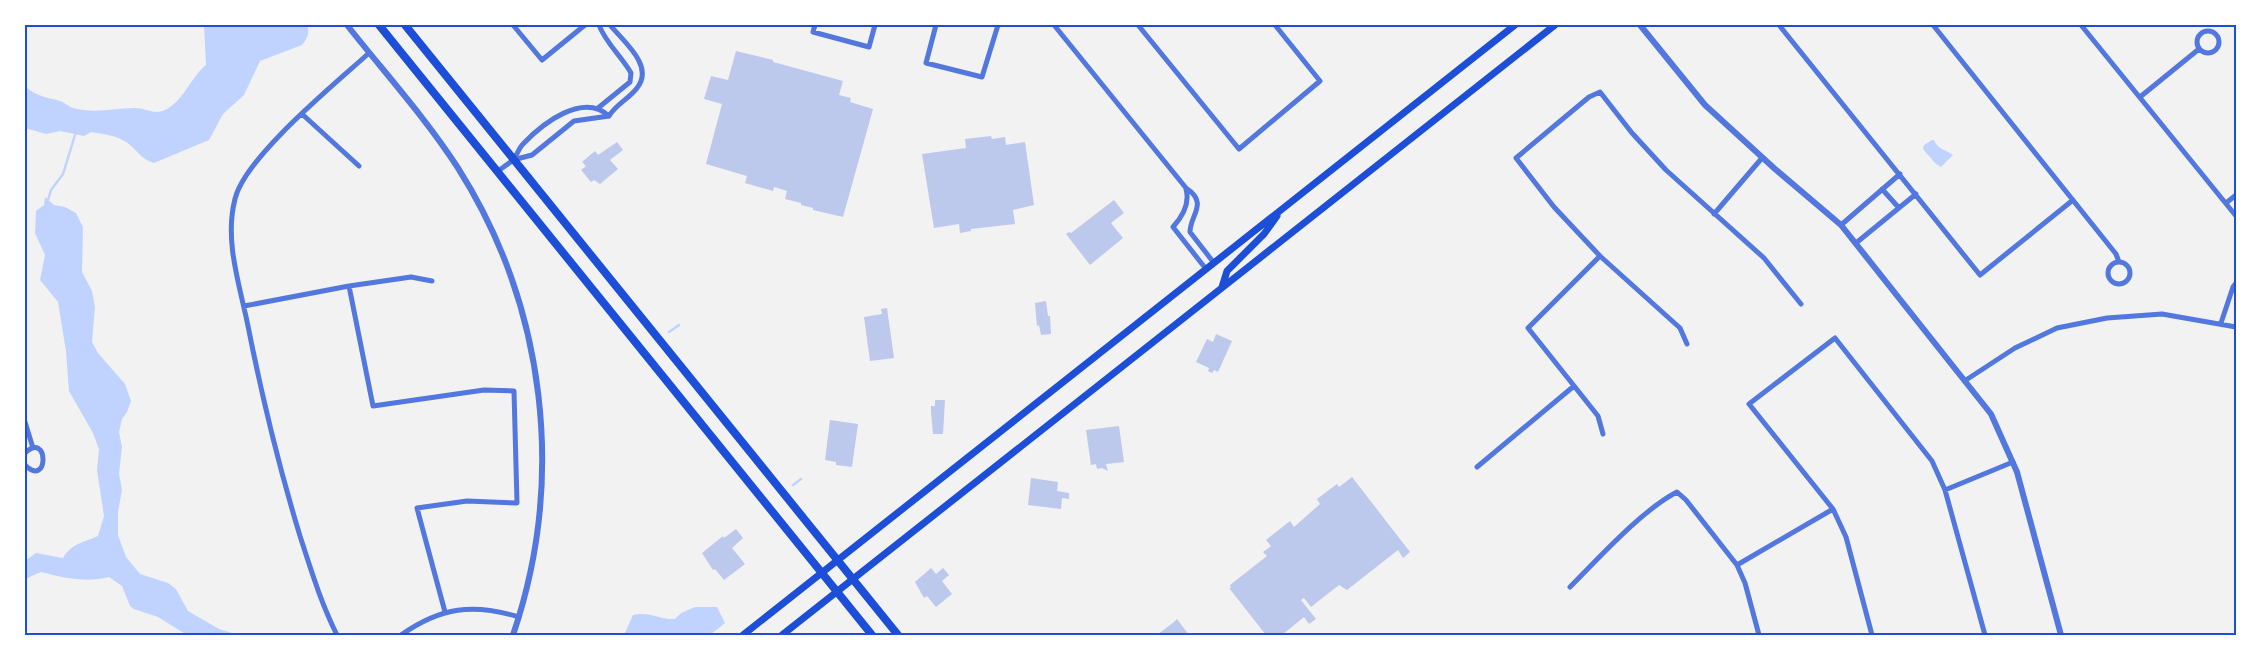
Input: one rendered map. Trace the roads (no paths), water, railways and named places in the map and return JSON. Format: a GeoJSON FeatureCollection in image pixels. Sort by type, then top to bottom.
{"type":"FeatureCollection","features":[{"type":"Feature","properties":{"kind":"main road"},"geometry":{"type":"LineString","coordinates":[[379,25],[872,635]]}},
{"type":"Feature","properties":{"kind":"main road"},"geometry":{"type":"LineString","coordinates":[[405,25],[898,635]]}},
{"type":"Feature","properties":{"kind":"main road"},"geometry":{"type":"LineString","coordinates":[[743,635],[1515,25]]}},
{"type":"Feature","properties":{"kind":"main road"},"geometry":{"type":"LineString","coordinates":[[782,635],[1555,25]]}},
{"type":"Feature","properties":{"kind":"main road"},"geometry":{"type":"LineString","coordinates":[[1222,288],[1227,271],[1264,234],[1282,208]]}},
{"type":"Feature","properties":{"kind":"street"},"geometry":{"type":"LineString","coordinates":[[347,25],[428,126],[467,183],[504,259],[524,317],[541,410],[543,470],[538,530],[529,581],[513,635]]}},
{"type":"Feature","properties":{"kind":"street"},"geometry":{"type":"LineString","coordinates":[[513,25],[542,60],[585,25]]}},
{"type":"Feature","properties":{"kind":"street"},"geometry":{"type":"LineString","coordinates":[[598,108],[630,82],[631,73],[599,25]]}},
{"type":"Feature","properties":{"kind":"street"},"geometry":{"type":"LineString","coordinates":[[497,172],[513,160],[532,155],[574,121],[609,116],[614,108],[637,89],[642,80],[643,70],[640,61],[610,25]]}},
{"type":"Feature","properties":{"kind":"street"},"geometry":{"type":"LineString","coordinates":[[815,25],[813,32],[869,47],[875,25]]}},
{"type":"Feature","properties":{"kind":"street"},"geometry":{"type":"LineString","coordinates":[[936,25],[926,63],[982,77],[998,25]]}},
{"type":"Feature","properties":{"kind":"street"},"geometry":{"type":"LineString","coordinates":[[1054,25],[1186,188],[1194,195],[1198,206],[1190,232],[1214,263]]}},
{"type":"Feature","properties":{"kind":"street"},"geometry":{"type":"LineString","coordinates":[[1138,25],[1239,149],[1320,81],[1275,25]]}},
{"type":"Feature","properties":{"kind":"street"},"geometry":{"type":"LineString","coordinates":[[1640,25],[1705,105],[1762,158],[1841,225],[1992,414],[2013,462],[2061,635]]}},
{"type":"Feature","properties":{"kind":"street"},"geometry":{"type":"LineString","coordinates":[[1780,25],[1980,276],[2073,200]]}},
{"type":"Feature","properties":{"kind":"street"},"geometry":{"type":"LineString","coordinates":[[1933,25],[2116,254],[2119,262],[2128,266],[2130,273],[2127,281],[2120,284],[2112,282],[2108,275],[2110,267],[2119,262]]}},
{"type":"Feature","properties":{"kind":"street"},"geometry":{"type":"LineString","coordinates":[[2081,25],[2236,216]]}},
{"type":"Feature","properties":{"kind":"street"},"geometry":{"type":"LineString","coordinates":[[2207,31],[2215,34],[2219,45],[2214,52],[2206,53],[2199,49],[2197,42],[2200,34],[2207,31]]}},
{"type":"Feature","properties":{"kind":"street"},"geometry":{"type":"LineString","coordinates":[[2140,97],[2199,49]]}},
{"type":"Feature","properties":{"kind":"street"},"geometry":{"type":"LineString","coordinates":[[337,635],[321,603],[288,496],[264,403],[230,238],[235,199],[251,167],[302,114],[369,53]]}},
{"type":"Feature","properties":{"kind":"street"},"geometry":{"type":"LineString","coordinates":[[1687,344],[1680,328],[1600,256],[1554,207],[1516,158],[1589,97],[1600,92],[1632,133],[1666,170],[1764,258],[1801,304]]}},
{"type":"Feature","properties":{"kind":"street"},"geometry":{"type":"LineString","coordinates":[[513,160],[522,144],[563,113],[588,106],[598,108],[609,116]]}},
{"type":"Feature","properties":{"kind":"street"},"geometry":{"type":"LineString","coordinates":[[302,114],[359,166]]}},
{"type":"Feature","properties":{"kind":"street"},"geometry":{"type":"LineString","coordinates":[[1714,214],[1762,158]]}},
{"type":"Feature","properties":{"kind":"street"},"geometry":{"type":"LineString","coordinates":[[1841,225],[1900,174]]}},
{"type":"Feature","properties":{"kind":"street"},"geometry":{"type":"LineString","coordinates":[[1186,188],[1188,194],[1183,215],[1173,227],[1206,268]]}},
{"type":"Feature","properties":{"kind":"street"},"geometry":{"type":"LineString","coordinates":[[1882,189],[1899,208]]}},
{"type":"Feature","properties":{"kind":"street"},"geometry":{"type":"LineString","coordinates":[[1856,243],[1916,194]]}},
{"type":"Feature","properties":{"kind":"street"},"geometry":{"type":"LineString","coordinates":[[2226,203],[2236,195]]}},
{"type":"Feature","properties":{"kind":"street"},"geometry":{"type":"LineString","coordinates":[[1600,256],[1528,328],[1598,416],[1603,434]]}},
{"type":"Feature","properties":{"kind":"street"},"geometry":{"type":"LineString","coordinates":[[244,306],[349,286],[411,277],[432,281]]}},
{"type":"Feature","properties":{"kind":"street"},"geometry":{"type":"LineString","coordinates":[[2221,323],[2236,283]]}},
{"type":"Feature","properties":{"kind":"street"},"geometry":{"type":"LineString","coordinates":[[349,286],[373,406],[484,390],[514,391],[518,503],[467,501],[417,508],[446,612]]}},
{"type":"Feature","properties":{"kind":"street"},"geometry":{"type":"LineString","coordinates":[[1966,380],[2015,348],[2057,328],[2109,317],[2160,314],[2236,327]]}},
{"type":"Feature","properties":{"kind":"street"},"geometry":{"type":"LineString","coordinates":[[1872,635],[1846,536],[1833,509],[1748,404],[1835,338],[1932,461],[1945,490],[1985,635]]}},
{"type":"Feature","properties":{"kind":"street"},"geometry":{"type":"LineString","coordinates":[[1477,468],[1574,386]]}},
{"type":"Feature","properties":{"kind":"street"},"geometry":{"type":"LineString","coordinates":[[25,422],[33,448],[42,453],[44,463],[37,470],[30,469],[25,465]]}},
{"type":"Feature","properties":{"kind":"street"},"geometry":{"type":"LineString","coordinates":[[25,453],[33,448]]}},
{"type":"Feature","properties":{"kind":"street"},"geometry":{"type":"LineString","coordinates":[[1945,490],[2013,462]]}},
{"type":"Feature","properties":{"kind":"street"},"geometry":{"type":"LineString","coordinates":[[1570,587],[1623,535],[1667,497],[1677,492],[1686,500],[1737,565],[1745,583],[1759,635]]}},
{"type":"Feature","properties":{"kind":"street"},"geometry":{"type":"LineString","coordinates":[[1737,565],[1833,509]]}},
{"type":"Feature","properties":{"kind":"street"},"geometry":{"type":"LineString","coordinates":[[401,635],[425,620],[464,608],[480,608],[519,617]]}},
{"type":"Feature","properties":{"kind":"water"},"geometry":{"type":"Polygon","coordinates":[[[204,25],[307,25],[308,33],[302,45],[260,61],[244,95],[223,114],[209,140],[154,163],[145,159],[126,142],[113,136],[91,132],[84,136],[60,131],[46,134],[25,128],[25,86],[37,94],[81,110],[97,111],[139,108],[154,112],[165,110],[172,106],[206,65],[204,25]]]}},
{"type":"Feature","properties":{"kind":"water"},"geometry":{"type":"Polygon","coordinates":[[[1932,140],[1940,148],[1953,155],[1941,167],[1923,149],[1924,145],[1932,140]]]}},
{"type":"Feature","properties":{"kind":"water"},"geometry":{"type":"Polygon","coordinates":[[[45,197],[54,205],[65,207],[76,213],[83,227],[82,272],[92,291],[95,307],[92,342],[98,353],[125,384],[131,401],[122,419],[119,432],[122,447],[119,474],[122,490],[118,512],[118,535],[126,557],[140,574],[168,583],[176,589],[188,611],[219,629],[238,635],[187,635],[158,617],[134,609],[130,606],[122,586],[109,577],[83,580],[41,572],[25,579],[25,561],[36,553],[63,558],[74,546],[98,536],[104,516],[97,470],[99,449],[93,433],[69,391],[66,351],[58,302],[40,280],[45,255],[35,233],[36,211],[44,205],[45,197]]]}},
{"type":"Feature","properties":{"kind":"water"},"geometry":{"type":"Polygon","coordinates":[[[695,607],[717,607],[725,623],[710,635],[624,635],[633,615],[644,614],[675,619],[681,613],[695,607]]]}},
{"type":"Feature","properties":{"kind":"waterway"},"geometry":{"type":"LineString","coordinates":[[48,200],[51,190],[63,174],[75,135]]}},
{"type":"Feature","properties":{"kind":"waterway"},"geometry":{"type":"LineString","coordinates":[[669,332],[679,325]]}},
{"type":"Feature","properties":{"kind":"waterway"},"geometry":{"type":"LineString","coordinates":[[793,485],[801,479]]}}]}
